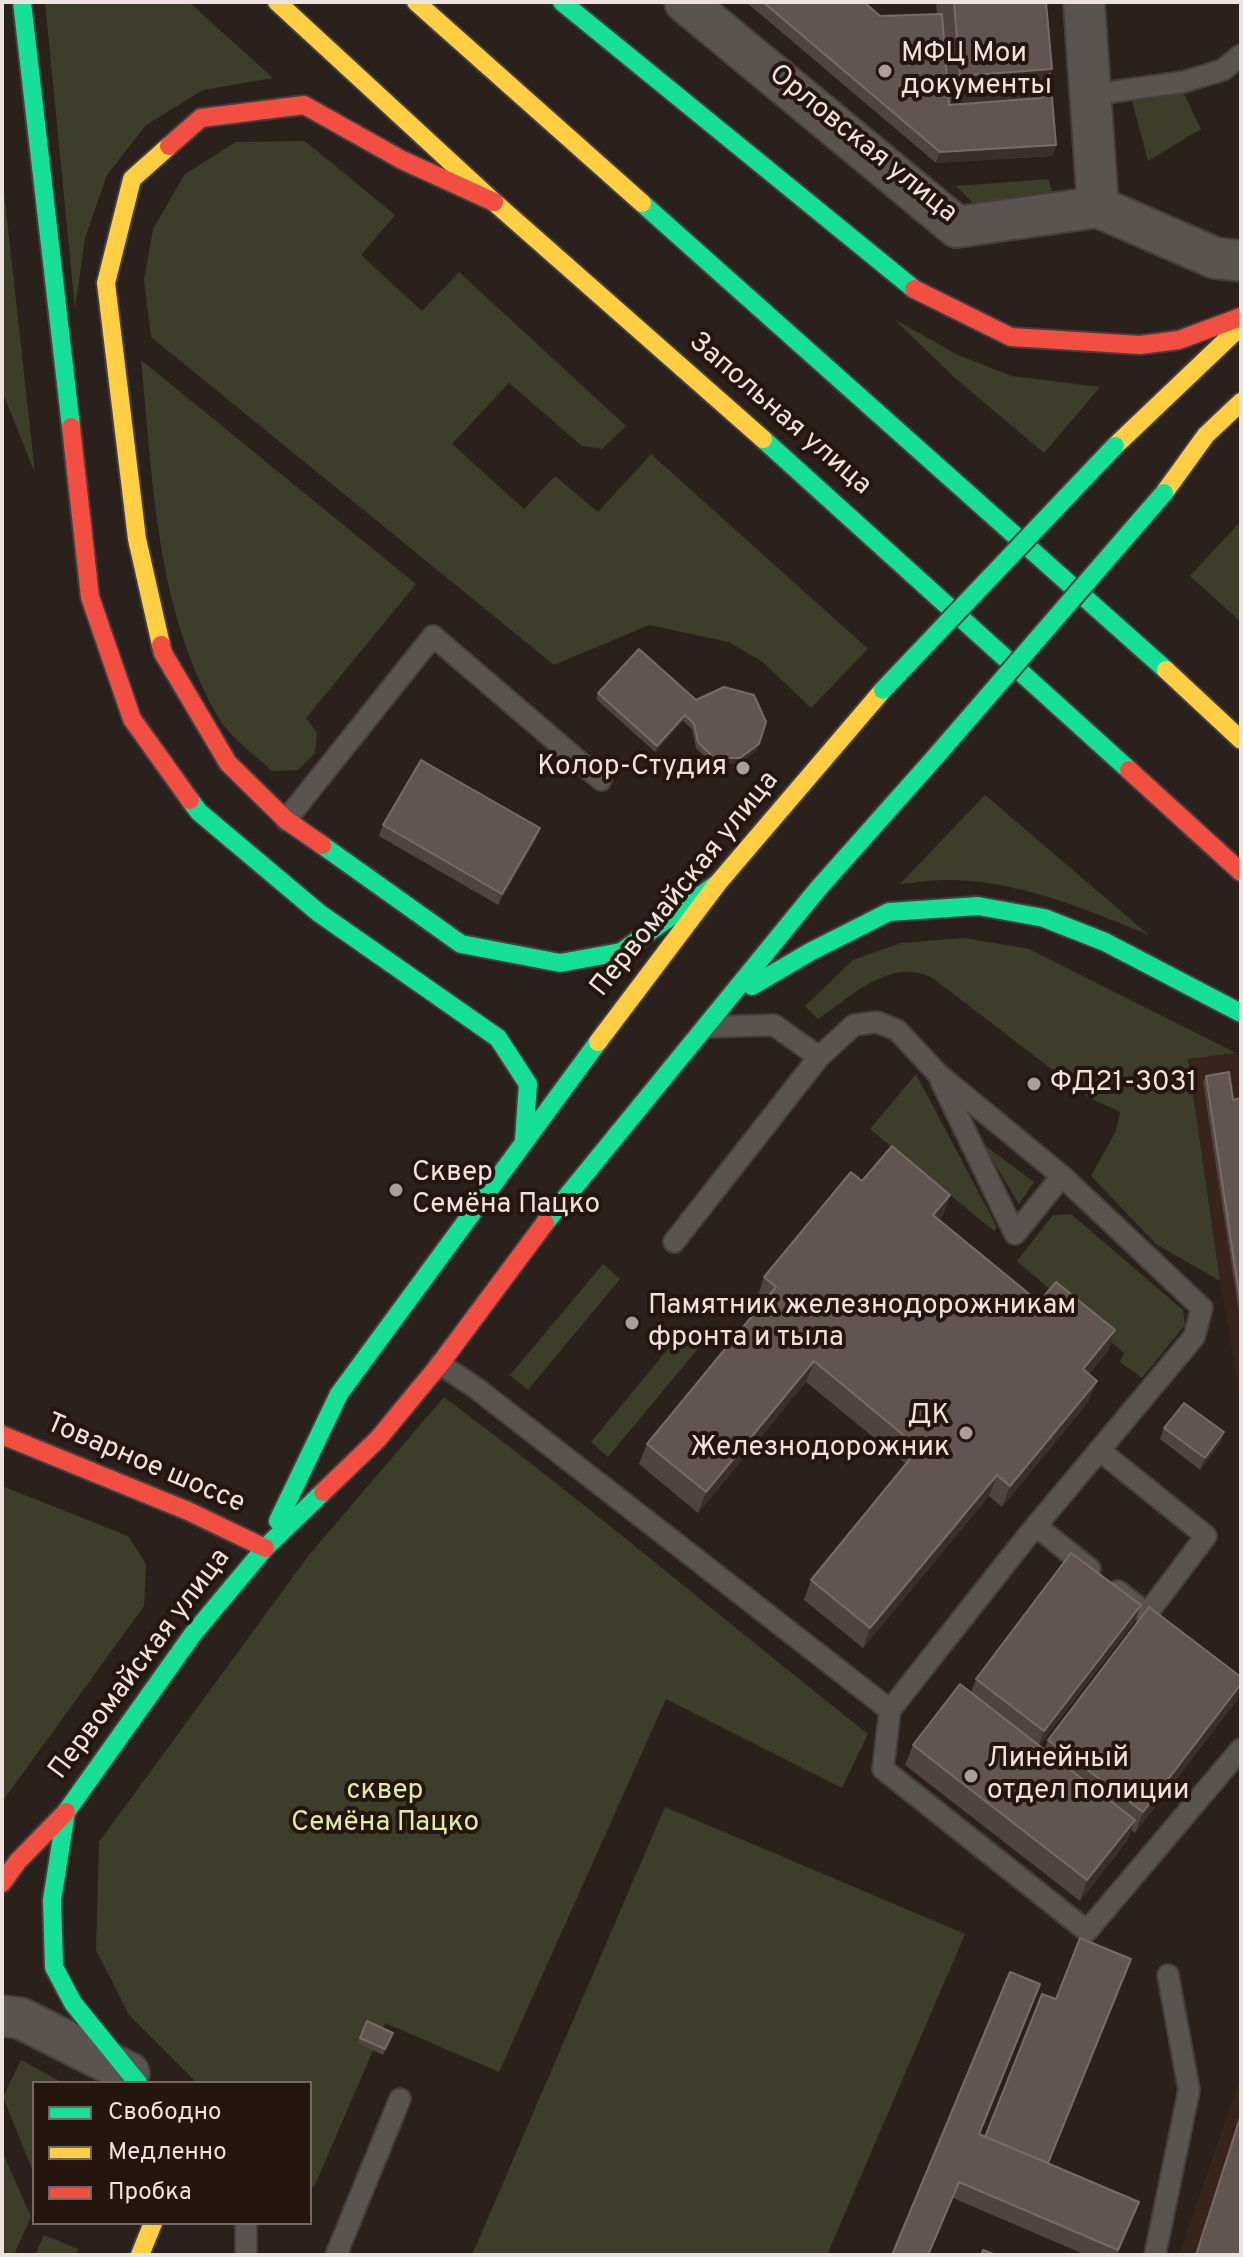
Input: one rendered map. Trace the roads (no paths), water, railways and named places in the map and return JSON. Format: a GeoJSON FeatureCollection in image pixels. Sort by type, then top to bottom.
{"type":"FeatureCollection","features":[{"type":"Feature","properties":{"kind":"street"},"geometry":{"type":"LineString","coordinates":[[22,2],[90,597],[132,719],[199,812],[319,913],[498,1038],[528,1084],[524,1140]]}},
{"type":"Feature","properties":{"kind":"street","name":"Запольная улица"},"geometry":{"type":"LineString","coordinates":[[277,2],[494,202],[840,506],[1241,872]]}},
{"type":"Feature","properties":{"kind":"street"},"geometry":{"type":"LineString","coordinates":[[416,2],[1181,683],[1241,740]]}},
{"type":"Feature","properties":{"kind":"street"},"geometry":{"type":"LineString","coordinates":[[562,2],[914,289],[1011,337],[1140,345],[1179,340],[1241,317]]}},
{"type":"Feature","properties":{"kind":"street","name":"Орловская улица"},"geometry":{"type":"LineString","coordinates":[[685,2],[957,227],[1098,207]]}},
{"type":"Feature","properties":{"kind":"street"},"geometry":{"type":"LineString","coordinates":[[1084,2],[1098,207],[1215,258],[1241,261]]}},
{"type":"Feature","properties":{"kind":"street"},"geometry":{"type":"LineString","coordinates":[[494,202],[402,160],[304,105],[201,118],[132,179],[106,283],[137,539],[163,653],[228,763],[286,820],[461,944],[560,963],[621,952],[718,883]]}},
{"type":"Feature","properties":{"kind":"street","name":"Первомайская улица"},"geometry":{"type":"LineString","coordinates":[[265,1548],[339,1394],[524,1140],[718,883],[883,690],[1115,446],[1241,326]]}},
{"type":"Feature","properties":{"kind":"street","name":"Первомайская улица"},"geometry":{"type":"LineString","coordinates":[[139,2081],[73,2003],[54,1967],[52,1900],[66,1812],[193,1634],[265,1548],[378,1439],[440,1364],[533,1238],[817,890],[1164,493],[1206,435],[1241,402]]}},
{"type":"Feature","properties":{"kind":"street"},"geometry":{"type":"LineString","coordinates":[[730,999],[810,952],[889,912],[978,906],[1044,918],[1105,942],[1241,1013]]}},
{"type":"Feature","properties":{"kind":"street","name":"Товарное шоссе"},"geometry":{"type":"LineString","coordinates":[[2,1435],[188,1511],[265,1548]]}},
{"type":"Feature","properties":{"kind":"street"},"geometry":{"type":"LineString","coordinates":[[2,1883],[10,1858],[66,1812]]}},
{"type":"Feature","properties":{"kind":"street"},"geometry":{"type":"LineString","coordinates":[[2,2016],[20,2018],[139,2081]]}},
{"type":"Feature","properties":{"kind":"street"},"geometry":{"type":"LineString","coordinates":[[140,2255],[152,2225]]}},
{"type":"Feature","properties":{"kind":"lane"},"geometry":{"type":"LineString","coordinates":[[1090,95],[1183,82],[1223,70],[1241,55]]}},
{"type":"Feature","properties":{"kind":"lane"},"geometry":{"type":"LineString","coordinates":[[286,820],[433,636],[601,780]]}},
{"type":"Feature","properties":{"kind":"lane"},"geometry":{"type":"LineString","coordinates":[[674,1242],[819,1057],[854,1025],[877,1022],[897,1030],[938,1074],[1062,1176],[1202,1308],[1194,1337],[1036,1526],[890,1710],[883,1769],[1087,1931],[1241,1749]]}},
{"type":"Feature","properties":{"kind":"lane"},"geometry":{"type":"LineString","coordinates":[[703,1027],[774,1025],[819,1057]]}},
{"type":"Feature","properties":{"kind":"lane"},"geometry":{"type":"LineString","coordinates":[[938,1074],[1015,1234],[1062,1176]]}},
{"type":"Feature","properties":{"kind":"lane"},"geometry":{"type":"LineString","coordinates":[[440,1364],[488,1397],[890,1710]]}},
{"type":"Feature","properties":{"kind":"lane"},"geometry":{"type":"LineString","coordinates":[[1036,1526],[1147,1614],[1206,1536],[1099,1450]]}},
{"type":"Feature","properties":{"kind":"lane"},"geometry":{"type":"LineString","coordinates":[[1155,2255],[1189,2090],[1168,1975]]}},
{"type":"Feature","properties":{"kind":"lane"},"geometry":{"type":"LineString","coordinates":[[336,2255],[400,2099]]}},
{"type":"Feature","properties":{"kind":"lane"},"geometry":{"type":"LineString","coordinates":[[246,2225],[246,2255]]}},
{"type":"Feature","properties":{"kind":"place","name":"МФЦ Мои документы"},"geometry":{"type":"Point","coordinates":[885,71]}},
{"type":"Feature","properties":{"kind":"place","name":"Колор-Студия"},"geometry":{"type":"Point","coordinates":[743,768]}},
{"type":"Feature","properties":{"kind":"place","name":"ФД21-3031"},"geometry":{"type":"Point","coordinates":[1034,1084]}},
{"type":"Feature","properties":{"kind":"place","name":"Сквер Семёна Пацко"},"geometry":{"type":"Point","coordinates":[396,1190]}},
{"type":"Feature","properties":{"kind":"place","name":"Памятник железнодорожникам фронта и тыла"},"geometry":{"type":"Point","coordinates":[632,1323]}},
{"type":"Feature","properties":{"kind":"place","name":"ДК Железнодорожник"},"geometry":{"type":"Point","coordinates":[966,1433]}},
{"type":"Feature","properties":{"kind":"place","name":"Линейный отдел полиции"},"geometry":{"type":"Point","coordinates":[971,1776]}},
{"type":"Feature","properties":{"kind":"park label","name":"сквер Семёна Пацко"},"geometry":{"type":"Point","coordinates":[385,1808]}}]}
